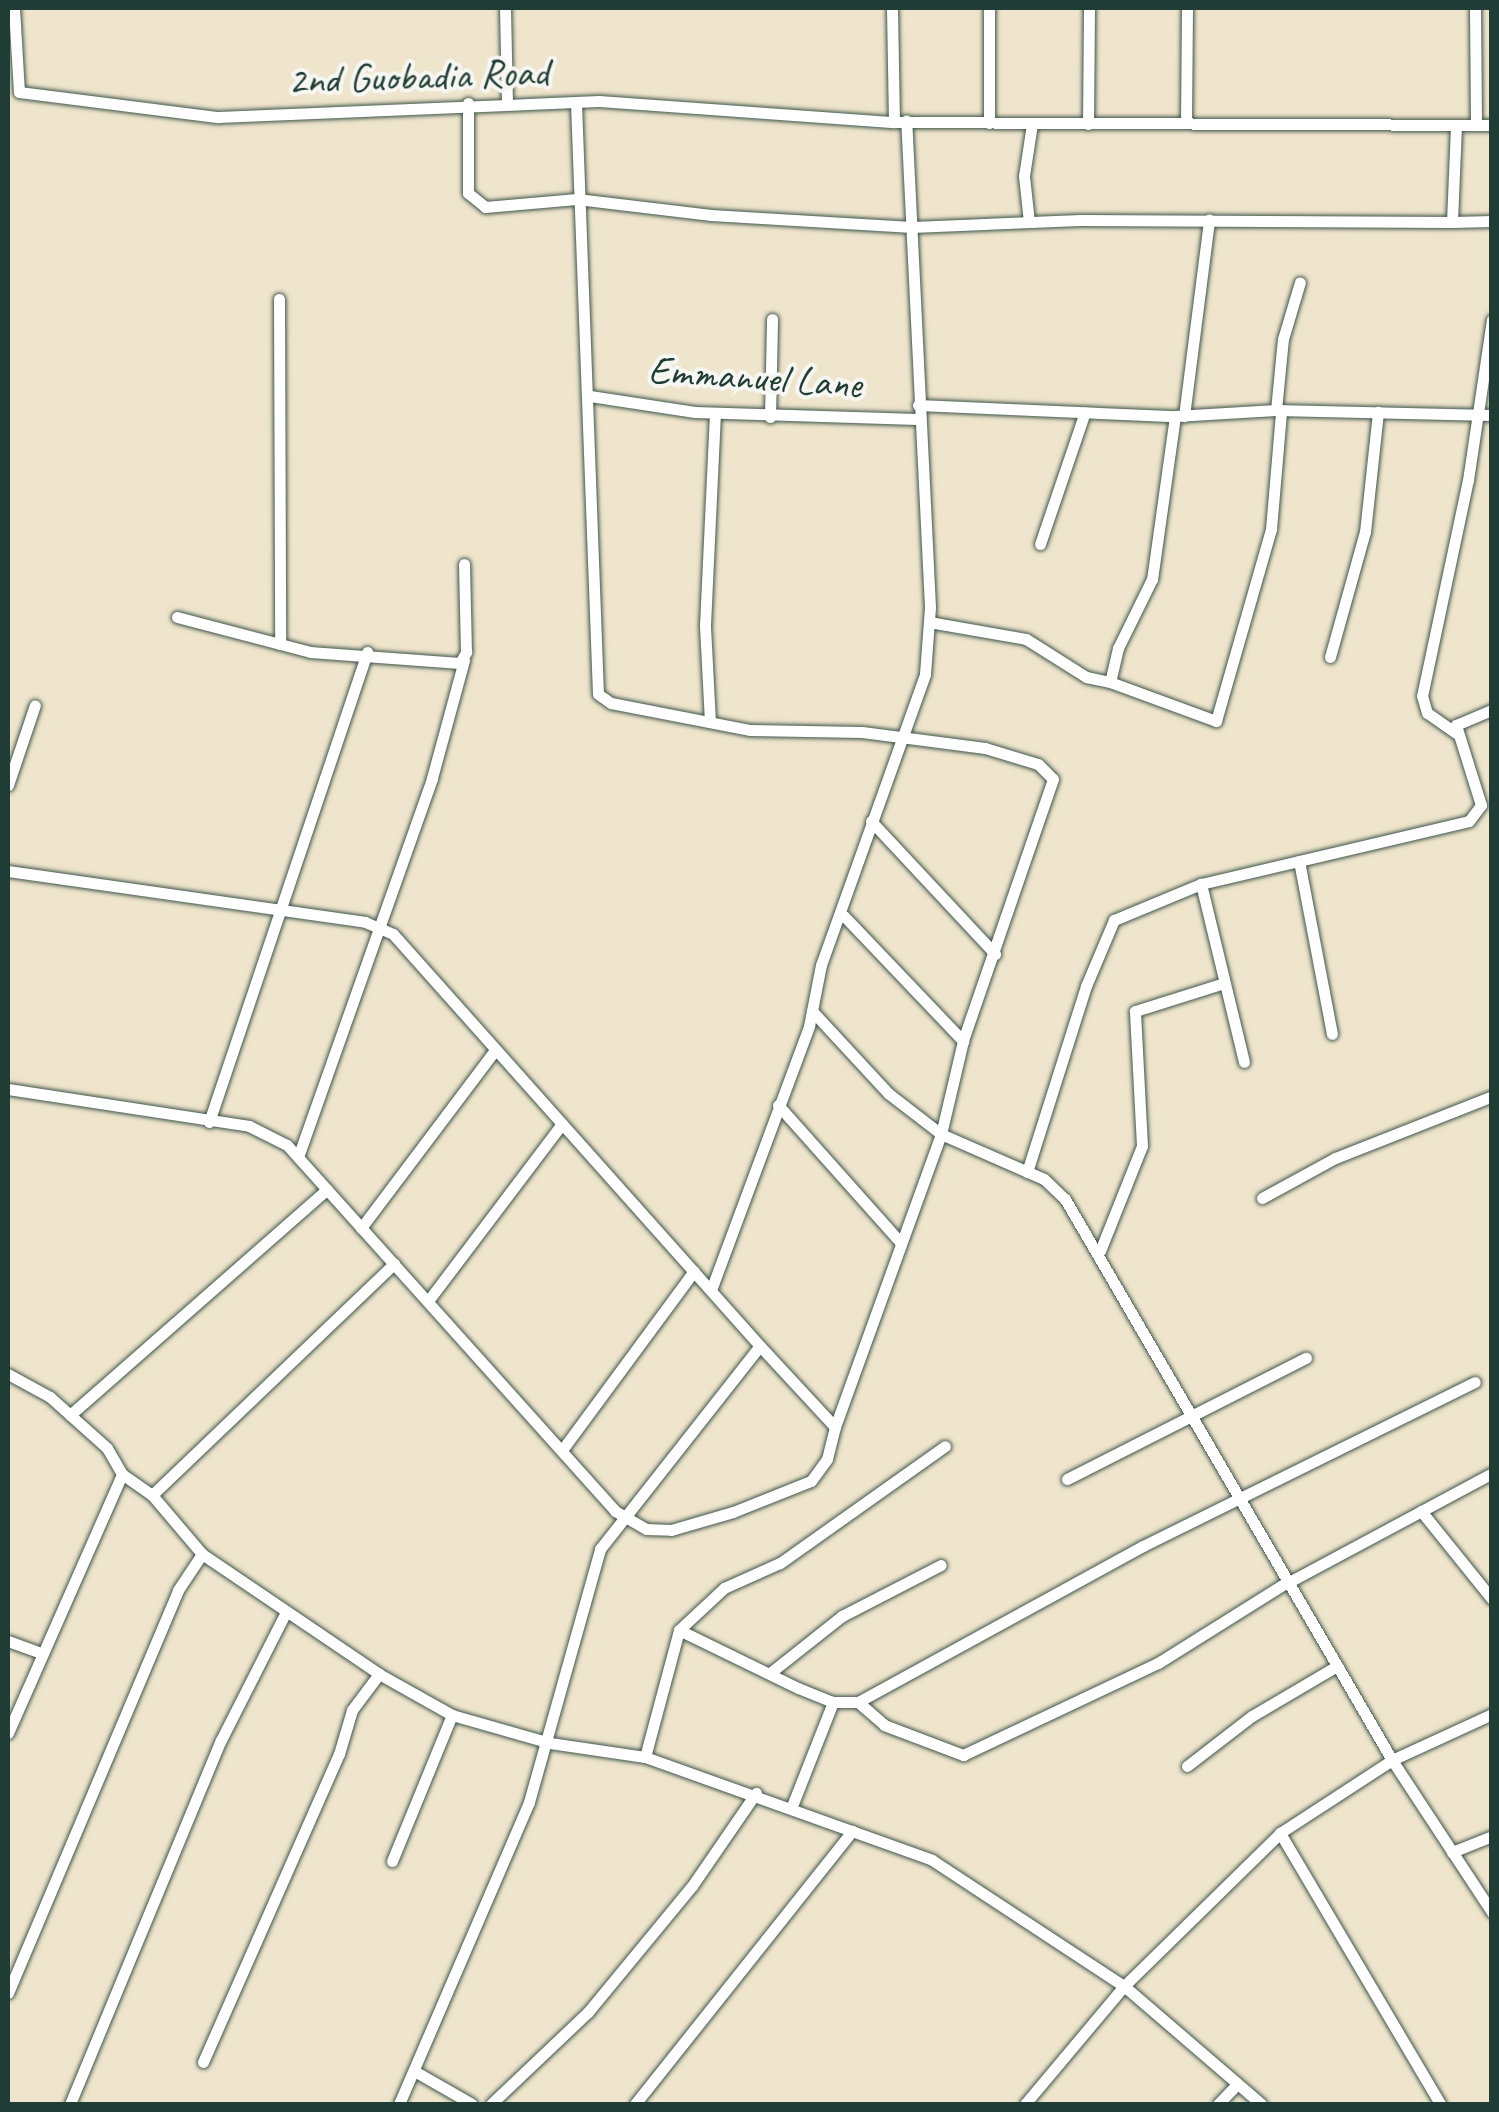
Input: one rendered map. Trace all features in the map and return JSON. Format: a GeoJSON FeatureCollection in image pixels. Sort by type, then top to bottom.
{"type":"FeatureCollection","features":[{"type":"Feature","properties":{"kind":"street","name":"2nd Guobadia Road"},"geometry":{"type":"LineString","coordinates":[[14,8],[17,89],[23,94],[218,116],[507,102],[900,122],[1492,125]]}},
{"type":"Feature","properties":{"kind":"street"},"geometry":{"type":"LineString","coordinates":[[506,8],[507,102]]}},
{"type":"Feature","properties":{"kind":"street"},"geometry":{"type":"LineString","coordinates":[[710,1290],[812,1011],[821,965],[844,916],[870,821],[906,739],[925,674],[929,622],[912,227],[892,8]]}},
{"type":"Feature","properties":{"kind":"street"},"geometry":{"type":"LineString","coordinates":[[989,8],[989,123]]}},
{"type":"Feature","properties":{"kind":"street"},"geometry":{"type":"LineString","coordinates":[[1088,124],[1090,8]]}},
{"type":"Feature","properties":{"kind":"street"},"geometry":{"type":"LineString","coordinates":[[1186,122],[1187,8]]}},
{"type":"Feature","properties":{"kind":"street"},"geometry":{"type":"LineString","coordinates":[[1476,8],[1476,125]]}},
{"type":"Feature","properties":{"kind":"street"},"geometry":{"type":"LineString","coordinates":[[468,103],[472,202],[485,207],[577,199],[711,215],[912,227],[1209,220],[1492,221]]}},
{"type":"Feature","properties":{"kind":"street"},"geometry":{"type":"LineString","coordinates":[[8,1088],[249,1126],[298,1157],[562,1450],[626,1516],[646,1529],[671,1530],[802,1485],[827,1459],[941,1134],[963,1041],[1053,779],[1038,764],[986,748],[710,722],[611,703],[598,694],[590,396],[577,199],[576,103]]}},
{"type":"Feature","properties":{"kind":"street"},"geometry":{"type":"LineString","coordinates":[[1029,222],[1024,176],[1032,124]]}},
{"type":"Feature","properties":{"kind":"street"},"geometry":{"type":"LineString","coordinates":[[1452,222],[1456,126]]}},
{"type":"Feature","properties":{"kind":"street"},"geometry":{"type":"LineString","coordinates":[[1110,682],[1118,648],[1150,590],[1209,220]]}},
{"type":"Feature","properties":{"kind":"street"},"geometry":{"type":"LineString","coordinates":[[929,622],[1026,638],[1086,677],[1110,682],[1140,698],[1221,717],[1271,529],[1283,340],[1300,282]]}},
{"type":"Feature","properties":{"kind":"street"},"geometry":{"type":"LineString","coordinates":[[279,299],[280,644]]}},
{"type":"Feature","properties":{"kind":"street"},"geometry":{"type":"LineString","coordinates":[[770,417],[772,319]]}},
{"type":"Feature","properties":{"kind":"street"},"geometry":{"type":"LineString","coordinates":[[1456,734],[1426,713],[1422,696],[1468,480],[1474,414],[1491,323]]}},
{"type":"Feature","properties":{"kind":"street","name":"Emmanuel Lane"},"geometry":{"type":"LineString","coordinates":[[590,396],[716,414],[770,417],[918,412],[1492,415]]}},
{"type":"Feature","properties":{"kind":"street"},"geometry":{"type":"LineString","coordinates":[[1040,544],[1085,412]]}},
{"type":"Feature","properties":{"kind":"street"},"geometry":{"type":"LineString","coordinates":[[1330,658],[1365,532],[1378,412]]}},
{"type":"Feature","properties":{"kind":"street"},"geometry":{"type":"LineString","coordinates":[[710,722],[706,625],[716,414]]}},
{"type":"Feature","properties":{"kind":"street"},"geometry":{"type":"LineString","coordinates":[[298,1157],[450,722],[464,660],[464,564]]}},
{"type":"Feature","properties":{"kind":"street"},"geometry":{"type":"LineString","coordinates":[[178,617],[310,652],[464,660]]}},
{"type":"Feature","properties":{"kind":"street"},"geometry":{"type":"LineString","coordinates":[[209,1122],[367,652]]}},
{"type":"Feature","properties":{"kind":"street"},"geometry":{"type":"LineString","coordinates":[[8,786],[34,706]]}},
{"type":"Feature","properties":{"kind":"street"},"geometry":{"type":"LineString","coordinates":[[1026,1172],[1105,935],[1127,910],[1201,884],[1478,814],[1477,791],[1456,734],[1459,720],[1492,710]]}},
{"type":"Feature","properties":{"kind":"street"},"geometry":{"type":"LineString","coordinates":[[870,821],[994,954]]}},
{"type":"Feature","properties":{"kind":"street"},"geometry":{"type":"LineString","coordinates":[[1299,861],[1332,1034]]}},
{"type":"Feature","properties":{"kind":"street"},"geometry":{"type":"LineString","coordinates":[[8,871],[380,927],[835,1428]]}},
{"type":"Feature","properties":{"kind":"street"},"geometry":{"type":"LineString","coordinates":[[1201,884],[1244,1062]]}},
{"type":"Feature","properties":{"kind":"street"},"geometry":{"type":"LineString","coordinates":[[844,916],[963,1041]]}},
{"type":"Feature","properties":{"kind":"street"},"geometry":{"type":"LineString","coordinates":[[1100,1251],[1142,1146],[1136,1011],[1224,984]]}},
{"type":"Feature","properties":{"kind":"street"},"geometry":{"type":"LineString","coordinates":[[812,1011],[888,1093],[941,1134],[1054,1186],[1100,1251],[1392,1760],[1492,1912]]}},
{"type":"Feature","properties":{"kind":"street"},"geometry":{"type":"LineString","coordinates":[[361,1228],[495,1050]]}},
{"type":"Feature","properties":{"kind":"street"},"geometry":{"type":"LineString","coordinates":[[1262,1198],[1334,1158],[1492,1096]]}},
{"type":"Feature","properties":{"kind":"street"},"geometry":{"type":"LineString","coordinates":[[778,1105],[901,1243]]}},
{"type":"Feature","properties":{"kind":"street"},"geometry":{"type":"LineString","coordinates":[[428,1301],[562,1124]]}},
{"type":"Feature","properties":{"kind":"street"},"geometry":{"type":"LineString","coordinates":[[70,1415],[326,1189]]}},
{"type":"Feature","properties":{"kind":"street"},"geometry":{"type":"LineString","coordinates":[[152,1495],[394,1264]]}},
{"type":"Feature","properties":{"kind":"street"},"geometry":{"type":"LineString","coordinates":[[562,1450],[694,1271]]}},
{"type":"Feature","properties":{"kind":"street"},"geometry":{"type":"LineString","coordinates":[[399,2104],[416,2072],[550,1743],[600,1550],[760,1346]]}},
{"type":"Feature","properties":{"kind":"street"},"geometry":{"type":"LineString","coordinates":[[1067,1479],[1193,1410],[1306,1358]]}},
{"type":"Feature","properties":{"kind":"street"},"geometry":{"type":"LineString","coordinates":[[8,1374],[70,1415],[107,1448],[122,1474],[152,1495],[202,1554],[284,1616],[379,1674],[452,1716],[550,1743],[645,1757],[792,1806],[955,1873],[1124,1986],[1262,2104]]}},
{"type":"Feature","properties":{"kind":"street"},"geometry":{"type":"LineString","coordinates":[[679,1630],[833,1702],[858,1702],[1242,1495],[1475,1382]]}},
{"type":"Feature","properties":{"kind":"street"},"geometry":{"type":"LineString","coordinates":[[645,1757],[679,1630],[724,1588],[780,1563],[944,1446]]}},
{"type":"Feature","properties":{"kind":"street"},"geometry":{"type":"LineString","coordinates":[[858,1702],[884,1725],[918,1740],[954,1754],[976,1753],[1158,1663],[1288,1582],[1492,1473]]}},
{"type":"Feature","properties":{"kind":"street"},"geometry":{"type":"LineString","coordinates":[[8,1733],[122,1474]]}},
{"type":"Feature","properties":{"kind":"street"},"geometry":{"type":"LineString","coordinates":[[1421,1511],[1492,1599]]}},
{"type":"Feature","properties":{"kind":"street"},"geometry":{"type":"LineString","coordinates":[[8,1992],[178,1590],[202,1554]]}},
{"type":"Feature","properties":{"kind":"street"},"geometry":{"type":"LineString","coordinates":[[770,1673],[842,1616],[942,1566]]}},
{"type":"Feature","properties":{"kind":"street"},"geometry":{"type":"LineString","coordinates":[[70,2104],[221,1740],[284,1616]]}},
{"type":"Feature","properties":{"kind":"street"},"geometry":{"type":"LineString","coordinates":[[8,1641],[43,1654]]}},
{"type":"Feature","properties":{"kind":"street"},"geometry":{"type":"LineString","coordinates":[[1187,1766],[1252,1716],[1337,1666]]}},
{"type":"Feature","properties":{"kind":"street"},"geometry":{"type":"LineString","coordinates":[[202,2062],[339,1754],[352,1710],[379,1674]]}},
{"type":"Feature","properties":{"kind":"street"},"geometry":{"type":"LineString","coordinates":[[792,1806],[833,1702]]}},
{"type":"Feature","properties":{"kind":"street"},"geometry":{"type":"LineString","coordinates":[[1032,2102],[1124,1986],[1280,1832],[1392,1760],[1492,1714]]}},
{"type":"Feature","properties":{"kind":"street"},"geometry":{"type":"LineString","coordinates":[[392,1862],[452,1716]]}},
{"type":"Feature","properties":{"kind":"street"},"geometry":{"type":"LineString","coordinates":[[491,2104],[588,2012],[692,1886],[756,1793]]}},
{"type":"Feature","properties":{"kind":"street"},"geometry":{"type":"LineString","coordinates":[[635,2104],[852,1831]]}},
{"type":"Feature","properties":{"kind":"street"},"geometry":{"type":"LineString","coordinates":[[1280,1832],[1440,2104]]}},
{"type":"Feature","properties":{"kind":"street"},"geometry":{"type":"LineString","coordinates":[[1452,1852],[1492,1836]]}},
{"type":"Feature","properties":{"kind":"street"},"geometry":{"type":"LineString","coordinates":[[416,2072],[472,2104]]}},
{"type":"Feature","properties":{"kind":"street"},"geometry":{"type":"LineString","coordinates":[[1218,2104],[1237,2084]]}}]}
